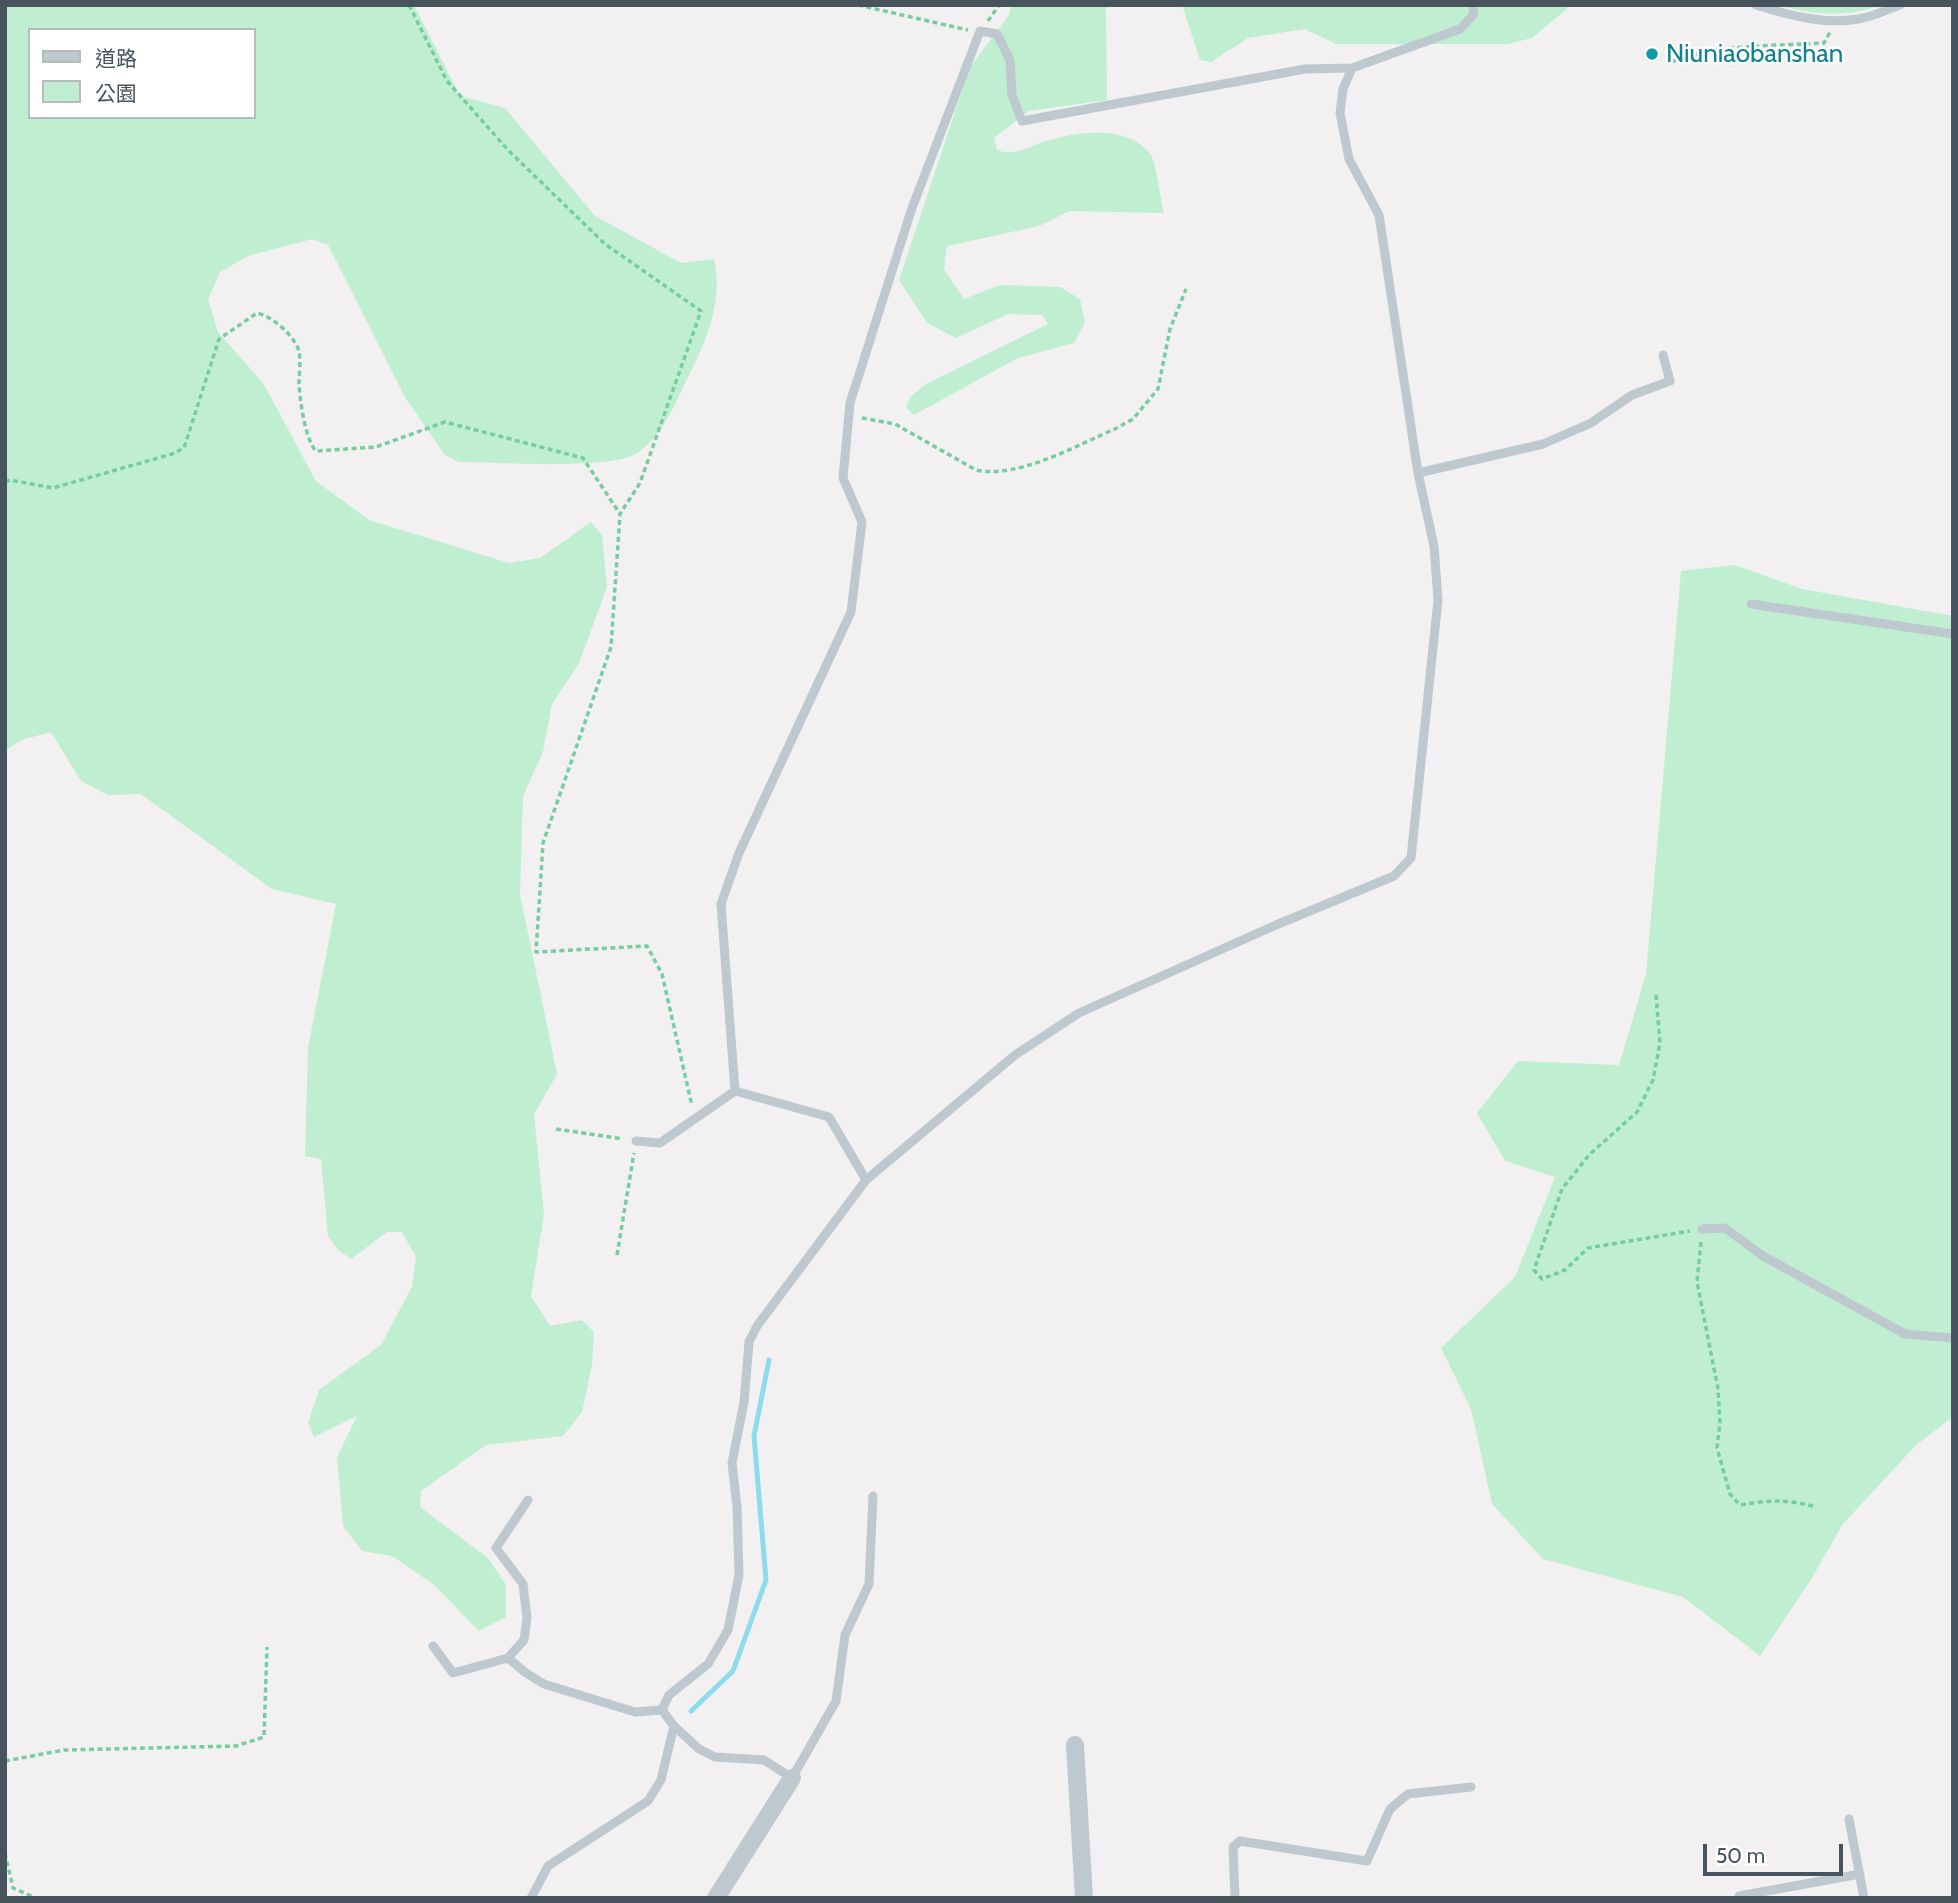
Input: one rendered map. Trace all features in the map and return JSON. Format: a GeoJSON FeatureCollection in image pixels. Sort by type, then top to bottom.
{"type":"FeatureCollection","features":[{"type":"Feature","properties":{"kind":"street"},"geometry":{"type":"LineString","coordinates":[[1075,1745],[1084,1898]]}},
{"type":"Feature","properties":{"kind":"street"},"geometry":{"type":"LineString","coordinates":[[716,1898],[792,1778]]}},
{"type":"Feature","properties":{"kind":"lane"},"geometry":{"type":"LineString","coordinates":[[735,1091],[721,904],[739,853],[851,612],[862,522],[843,478],[850,403],[912,208],[980,31],[997,34],[1010,60],[1012,95],[1022,121],[1305,69],[1352,68],[1460,29],[1473,15],[1474,5]]}},
{"type":"Feature","properties":{"kind":"lane"},"geometry":{"type":"LineString","coordinates":[[1756,5],[1812,20],[1836,21],[1860,19],[1900,5]]}},
{"type":"Feature","properties":{"kind":"lane"},"geometry":{"type":"LineString","coordinates":[[662,1710],[669,1695],[708,1664],[728,1630],[739,1575],[737,1507],[732,1463],[744,1402],[749,1342],[757,1326],[866,1180],[1016,1055],[1079,1013],[1276,925],[1394,876],[1411,858],[1438,600],[1434,546],[1418,473],[1379,215],[1349,159],[1340,113],[1343,89],[1352,68]]}},
{"type":"Feature","properties":{"kind":"lane"},"geometry":{"type":"LineString","coordinates":[[1418,473],[1543,444],[1591,423],[1632,395],[1670,381],[1663,355]]}},
{"type":"Feature","properties":{"kind":"lane"},"geometry":{"type":"LineString","coordinates":[[1751,604],[1953,634]]}},
{"type":"Feature","properties":{"kind":"lane"},"geometry":{"type":"LineString","coordinates":[[636,1141],[660,1143],[735,1091],[829,1117],[866,1180]]}},
{"type":"Feature","properties":{"kind":"lane"},"geometry":{"type":"LineString","coordinates":[[1702,1229],[1725,1228],[1763,1256],[1905,1334],[1953,1339]]}},
{"type":"Feature","properties":{"kind":"lane"},"geometry":{"type":"LineString","coordinates":[[662,1710],[674,1726],[699,1749],[715,1757],[764,1760],[792,1778],[836,1701],[845,1635],[869,1584],[873,1496]]}},
{"type":"Feature","properties":{"kind":"lane"},"geometry":{"type":"LineString","coordinates":[[433,1646],[453,1673],[508,1658],[524,1640],[527,1618],[523,1584],[496,1548],[528,1500]]}},
{"type":"Feature","properties":{"kind":"lane"},"geometry":{"type":"LineString","coordinates":[[508,1658],[544,1684],[635,1712],[662,1710]]}},
{"type":"Feature","properties":{"kind":"lane"},"geometry":{"type":"LineString","coordinates":[[531,1898],[548,1866],[648,1801],[661,1780],[674,1726]]}},
{"type":"Feature","properties":{"kind":"lane"},"geometry":{"type":"LineString","coordinates":[[1235,1898],[1233,1847],[1240,1841],[1367,1861],[1390,1809],[1408,1794],[1471,1787]]}},
{"type":"Feature","properties":{"kind":"lane"},"geometry":{"type":"LineString","coordinates":[[1849,1819],[1864,1898]]}},
{"type":"Feature","properties":{"kind":"lane"},"geometry":{"type":"LineString","coordinates":[[1740,1898],[1860,1874]]}},
{"type":"Feature","properties":{"kind":"path"},"geometry":{"type":"LineString","coordinates":[[409,5],[447,81],[508,150],[605,244],[701,311],[640,483],[620,514],[611,647],[543,843],[536,952],[647,946],[662,974],[694,1117]]}},
{"type":"Feature","properties":{"kind":"path"},"geometry":{"type":"LineString","coordinates":[[858,5],[980,31]]}},
{"type":"Feature","properties":{"kind":"path"},"geometry":{"type":"LineString","coordinates":[[1671,61],[1691,54],[1719,50],[1824,43],[1836,21]]}},
{"type":"Feature","properties":{"kind":"path"},"geometry":{"type":"LineString","coordinates":[[849,415],[895,424],[976,470],[990,474],[1015,471],[1133,419],[1158,389],[1170,329],[1186,289]]}},
{"type":"Feature","properties":{"kind":"path"},"geometry":{"type":"LineString","coordinates":[[5,482],[10,480],[53,488],[172,454],[184,448],[219,339],[257,313],[268,315],[281,326],[299,351],[299,388],[309,444],[316,452],[376,447],[445,422],[583,458],[620,514]]}},
{"type":"Feature","properties":{"kind":"path"},"geometry":{"type":"LineString","coordinates":[[1656,995],[1660,1043],[1653,1080],[1637,1112],[1588,1155],[1562,1189],[1534,1270],[1542,1279],[1564,1270],[1588,1248],[1702,1229],[1698,1282],[1718,1389],[1720,1423],[1717,1448],[1730,1494],[1740,1505],[1793,1501],[1816,1507]]}},
{"type":"Feature","properties":{"kind":"path"},"geometry":{"type":"LineString","coordinates":[[556,1129],[636,1141],[617,1255]]}},
{"type":"Feature","properties":{"kind":"path"},"geometry":{"type":"LineString","coordinates":[[5,1762],[64,1750],[236,1746],[264,1737],[267,1647]]}},
{"type":"Feature","properties":{"kind":"path"},"geometry":{"type":"LineString","coordinates":[[5,1853],[13,1888],[36,1898]]}},
{"type":"Feature","properties":{"kind":"green space"},"geometry":{"type":"Polygon","coordinates":[[[5,5],[414,5],[460,96],[505,108],[595,216],[681,263],[714,259],[716,301],[709,328],[699,355],[657,434],[639,452],[626,458],[581,464],[459,462],[445,455],[406,399],[328,245],[312,239],[248,256],[220,272],[208,299],[218,332],[263,383],[316,481],[369,520],[509,563],[540,558],[591,522],[602,535],[607,587],[579,663],[552,704],[543,752],[523,796],[520,894],[557,1074],[534,1114],[544,1214],[531,1296],[550,1326],[582,1320],[594,1332],[592,1365],[582,1412],[563,1436],[486,1445],[421,1491],[420,1507],[488,1558],[506,1585],[506,1617],[479,1631],[433,1584],[392,1556],[362,1551],[343,1526],[337,1457],[357,1416],[314,1437],[308,1423],[319,1390],[381,1345],[412,1287],[416,1257],[402,1232],[387,1232],[351,1259],[338,1250],[328,1236],[321,1159],[305,1156],[308,1048],[336,904],[272,889],[141,794],[108,795],[81,781],[51,732],[21,740],[5,751],[5,5]]]}},
{"type":"Feature","properties":{"kind":"green space"},"geometry":{"type":"Polygon","coordinates":[[[1011,5],[1106,5],[1107,100],[1029,111],[994,138],[997,150],[1014,152],[1056,138],[1085,133],[1115,134],[1129,138],[1141,145],[1153,159],[1164,213],[1069,211],[1039,226],[947,246],[944,269],[964,299],[1000,285],[1060,287],[1080,299],[1085,322],[1074,343],[1018,358],[914,415],[906,407],[911,396],[928,383],[1048,324],[1042,315],[1008,314],[956,338],[927,323],[899,280],[970,67],[1009,15],[1011,5]]]}},
{"type":"Feature","properties":{"kind":"green space"},"geometry":{"type":"Polygon","coordinates":[[[1182,5],[1569,5],[1532,38],[1508,44],[1336,44],[1305,29],[1248,38],[1211,62],[1200,60],[1182,5]]]}},
{"type":"Feature","properties":{"kind":"green space"},"geometry":{"type":"Polygon","coordinates":[[[1781,5],[1881,5],[1857,12],[1831,14],[1781,5]]]}},
{"type":"Feature","properties":{"kind":"green space"},"geometry":{"type":"Polygon","coordinates":[[[1735,565],[1802,589],[1953,616],[1953,1417],[1916,1445],[1843,1524],[1810,1581],[1760,1656],[1683,1597],[1543,1559],[1492,1504],[1471,1409],[1441,1348],[1515,1277],[1555,1177],[1505,1161],[1477,1113],[1518,1061],[1619,1065],[1646,974],[1681,571],[1735,565]]]}},
{"type":"Feature","properties":{"kind":"waterway"},"geometry":{"type":"LineString","coordinates":[[691,1711],[733,1671],[766,1580],[754,1436],[769,1360]]}},
{"type":"Feature","properties":{"kind":"place","name":"Niuniaobanshan"},"geometry":{"type":"Point","coordinates":[1652,54]}}]}
